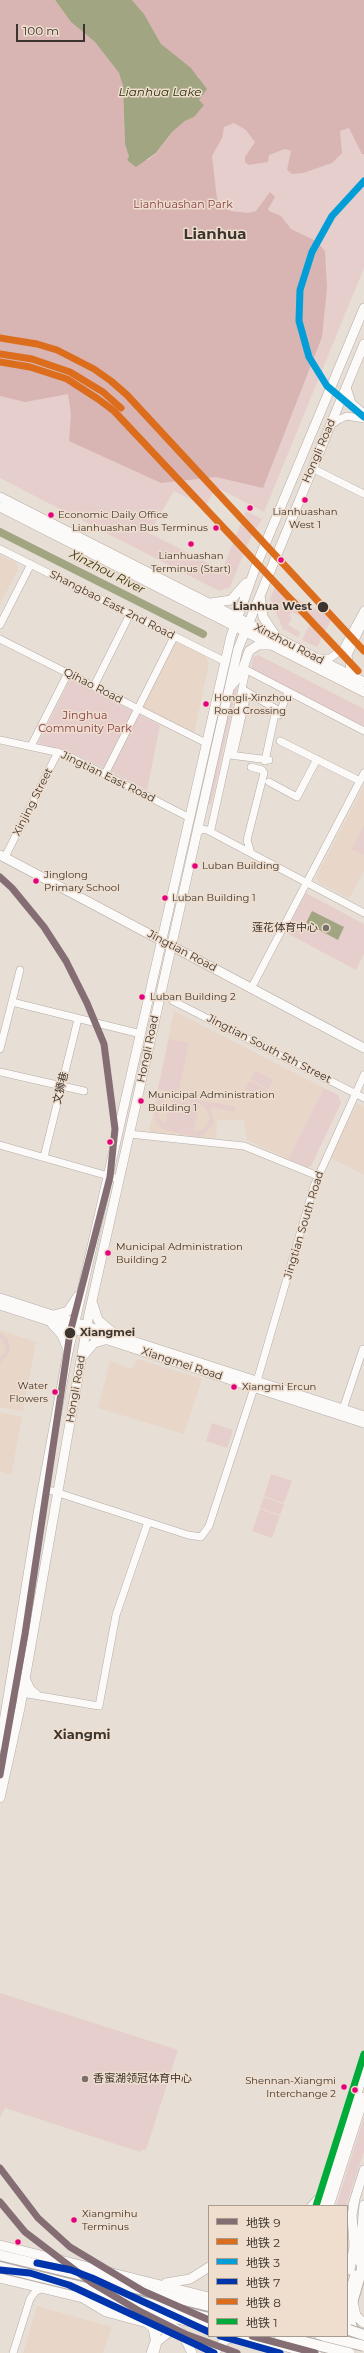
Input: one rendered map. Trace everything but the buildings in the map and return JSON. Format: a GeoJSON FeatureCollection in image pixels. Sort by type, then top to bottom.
{"type":"FeatureCollection","features":[{"type":"Feature","properties":{"kind":"highway"},"geometry":{"type":"LineString","coordinates":[[360,2254],[362,2269],[350,2300],[350,2313],[352,2328],[364,2339]]}},
{"type":"Feature","properties":{"kind":"highway"},"geometry":{"type":"LineString","coordinates":[[0,2255],[63,2271],[193,2298],[207,2303]]}},
{"type":"Feature","properties":{"kind":"highway"},"geometry":{"type":"LineString","coordinates":[[0,2267],[188,2317],[208,2318]]}},
{"type":"Feature","properties":{"kind":"highway"},"geometry":{"type":"LineString","coordinates":[[63,2271],[113,2274]]}},
{"type":"Feature","properties":{"kind":"highway"},"geometry":{"type":"LineString","coordinates":[[38,2277],[109,2304]]}},
{"type":"Feature","properties":{"kind":"highway"},"geometry":{"type":"LineString","coordinates":[[348,2330],[364,2334]]}},
{"type":"Feature","properties":{"kind":"highway"},"geometry":{"type":"LineString","coordinates":[[284,2337],[350,2353]]}},
{"type":"Feature","properties":{"kind":"highway"},"geometry":{"type":"LineString","coordinates":[[326,2337],[364,2346]]}},
{"type":"Feature","properties":{"kind":"main road","name":"Hongli Road"},"geometry":{"type":"LineString","coordinates":[[0,1746],[43,1488],[68,1352],[190,818],[224,661],[235,621],[256,566],[364,308]]}},
{"type":"Feature","properties":{"kind":"main road","name":"Hongli Road"},"geometry":{"type":"LineString","coordinates":[[0,1798],[20,1708],[92,1300],[229,688],[246,627],[364,344]]}},
{"type":"Feature","properties":{"kind":"main road"},"geometry":{"type":"LineString","coordinates":[[0,496],[208,603],[235,621]]}},
{"type":"Feature","properties":{"kind":"main road"},"geometry":{"type":"LineString","coordinates":[[0,507],[235,621]]}},
{"type":"Feature","properties":{"kind":"main road"},"geometry":{"type":"LineString","coordinates":[[208,603],[224,602],[236,596],[256,566]]}},
{"type":"Feature","properties":{"kind":"main road"},"geometry":{"type":"LineString","coordinates":[[229,688],[243,672],[246,655],[253,647],[263,644],[278,643],[263,618],[260,606],[261,591]]}},
{"type":"Feature","properties":{"kind":"main road","name":"Xinzhou Road"},"geometry":{"type":"LineString","coordinates":[[235,621],[278,643],[364,692]]}},
{"type":"Feature","properties":{"kind":"main road","name":"Xinzhou Road"},"geometry":{"type":"LineString","coordinates":[[278,643],[317,658],[360,680]]}},
{"type":"Feature","properties":{"kind":"main road","name":"Jingtian Road"},"geometry":{"type":"LineString","coordinates":[[2,852],[162,937],[254,983],[364,1041]]}},
{"type":"Feature","properties":{"kind":"main road","name":"Jingtian Road"},"geometry":{"type":"LineString","coordinates":[[172,942],[364,1048]]}},
{"type":"Feature","properties":{"kind":"main road"},"geometry":{"type":"LineString","coordinates":[[68,1352],[60,1332],[49,1318],[68,1310],[83,1288]]}},
{"type":"Feature","properties":{"kind":"main road","name":"Xiangmei Road"},"geometry":{"type":"LineString","coordinates":[[0,1298],[49,1318]]}},
{"type":"Feature","properties":{"kind":"main road"},"geometry":{"type":"LineString","coordinates":[[92,1300],[98,1320],[107,1329],[122,1338]]}},
{"type":"Feature","properties":{"kind":"main road","name":"Xiangmei Road"},"geometry":{"type":"LineString","coordinates":[[0,1305],[86,1330],[122,1338],[364,1423]]}},
{"type":"Feature","properties":{"kind":"main road","name":"Xiangmei Road"},"geometry":{"type":"LineString","coordinates":[[86,1330],[107,1340],[364,1416]]}},
{"type":"Feature","properties":{"kind":"main road"},"geometry":{"type":"LineString","coordinates":[[81,1361],[94,1343],[107,1340]]}},
{"type":"Feature","properties":{"kind":"main road"},"geometry":{"type":"LineString","coordinates":[[322,2205],[364,2072]]}},
{"type":"Feature","properties":{"kind":"main road"},"geometry":{"type":"LineString","coordinates":[[330,2205],[364,2097]]}},
{"type":"Feature","properties":{"kind":"main road"},"geometry":{"type":"LineString","coordinates":[[348,2220],[364,2170]]}},
{"type":"Feature","properties":{"kind":"main road"},"geometry":{"type":"LineString","coordinates":[[313,2205],[321,2197],[330,2179]]}},
{"type":"Feature","properties":{"kind":"main road"},"geometry":{"type":"LineString","coordinates":[[348,2275],[353,2250],[352,2215],[355,2200]]}},
{"type":"Feature","properties":{"kind":"main road"},"geometry":{"type":"LineString","coordinates":[[360,2254],[360,2235],[364,2206]]}},
{"type":"Feature","properties":{"kind":"main road"},"geometry":{"type":"LineString","coordinates":[[348,2275],[360,2235]]}},
{"type":"Feature","properties":{"kind":"main road"},"geometry":{"type":"LineString","coordinates":[[0,2245],[166,2286],[193,2298]]}},
{"type":"Feature","properties":{"kind":"main road"},"geometry":{"type":"LineString","coordinates":[[149,2282],[182,2282],[208,2270]]}},
{"type":"Feature","properties":{"kind":"main road"},"geometry":{"type":"LineString","coordinates":[[166,2286],[192,2283],[208,2271]]}},
{"type":"Feature","properties":{"kind":"main road"},"geometry":{"type":"LineString","coordinates":[[0,2278],[109,2304],[143,2311],[188,2317],[208,2326]]}},
{"type":"Feature","properties":{"kind":"main road"},"geometry":{"type":"LineString","coordinates":[[81,2297],[106,2312],[147,2322],[153,2328],[155,2338]]}},
{"type":"Feature","properties":{"kind":"main road"},"geometry":{"type":"LineString","coordinates":[[350,2300],[354,2312],[364,2323]]}},
{"type":"Feature","properties":{"kind":"main road"},"geometry":{"type":"LineString","coordinates":[[143,2311],[164,2320],[185,2336],[192,2353]]}},
{"type":"Feature","properties":{"kind":"main road"},"geometry":{"type":"LineString","coordinates":[[164,2320],[178,2333],[186,2353]]}},
{"type":"Feature","properties":{"kind":"main road"},"geometry":{"type":"LineString","coordinates":[[214,2353],[225,2340],[240,2337]]}},
{"type":"Feature","properties":{"kind":"main road"},"geometry":{"type":"LineString","coordinates":[[251,2337],[310,2353]]}},
{"type":"Feature","properties":{"kind":"main road"},"geometry":{"type":"LineString","coordinates":[[275,2353],[280,2337]]}},
{"type":"Feature","properties":{"kind":"main road"},"geometry":{"type":"LineString","coordinates":[[284,2353],[289,2337]]}},
{"type":"Feature","properties":{"kind":"main road"},"geometry":{"type":"LineString","coordinates":[[306,2353],[311,2337]]}},
{"type":"Feature","properties":{"kind":"main road"},"geometry":{"type":"LineString","coordinates":[[316,2353],[322,2337]]}},
{"type":"Feature","properties":{"kind":"main road"},"geometry":{"type":"LineString","coordinates":[[323,2353],[328,2337]]}},
{"type":"Feature","properties":{"kind":"main road"},"geometry":{"type":"LineString","coordinates":[[330,2353],[336,2337]]}},
{"type":"Feature","properties":{"kind":"street"},"geometry":{"type":"LineString","coordinates":[[347,386],[353,405],[364,414]]}},
{"type":"Feature","properties":{"kind":"street"},"geometry":{"type":"LineString","coordinates":[[329,428],[338,420],[347,416],[357,416],[364,419]]}},
{"type":"Feature","properties":{"kind":"street"},"geometry":{"type":"LineString","coordinates":[[312,468],[364,494]]}},
{"type":"Feature","properties":{"kind":"street","name":"Shangbao East 2nd Road"},"geometry":{"type":"LineString","coordinates":[[0,548],[224,661]]}},
{"type":"Feature","properties":{"kind":"street"},"geometry":{"type":"LineString","coordinates":[[0,625],[31,564]]}},
{"type":"Feature","properties":{"kind":"street"},"geometry":{"type":"LineString","coordinates":[[317,658],[330,658],[343,649],[364,610]]}},
{"type":"Feature","properties":{"kind":"street"},"geometry":{"type":"LineString","coordinates":[[94,686],[130,614]]}},
{"type":"Feature","properties":{"kind":"street"},"geometry":{"type":"LineString","coordinates":[[360,680],[350,670],[348,655],[364,622]]}},
{"type":"Feature","properties":{"kind":"street"},"geometry":{"type":"LineString","coordinates":[[105,774],[174,637]]}},
{"type":"Feature","properties":{"kind":"street","name":"Qihao Road"},"geometry":{"type":"LineString","coordinates":[[0,639],[206,743]]}},
{"type":"Feature","properties":{"kind":"street"},"geometry":{"type":"LineString","coordinates":[[211,830],[230,756],[244,691],[243,672],[287,691],[364,731]]}},
{"type":"Feature","properties":{"kind":"street"},"geometry":{"type":"LineString","coordinates":[[31,746],[68,673]]}},
{"type":"Feature","properties":{"kind":"street"},"geometry":{"type":"LineString","coordinates":[[244,691],[276,710]]}},
{"type":"Feature","properties":{"kind":"street"},"geometry":{"type":"LineString","coordinates":[[265,761],[276,710],[287,691]]}},
{"type":"Feature","properties":{"kind":"street"},"geometry":{"type":"LineString","coordinates":[[278,719],[287,691]]}},
{"type":"Feature","properties":{"kind":"street","name":"Jingtian East Road"},"geometry":{"type":"LineString","coordinates":[[0,740],[58,752],[105,774],[190,818]]}},
{"type":"Feature","properties":{"kind":"street"},"geometry":{"type":"LineString","coordinates":[[280,741],[360,781]]}},
{"type":"Feature","properties":{"kind":"street","name":"Xinjing Street"},"geometry":{"type":"LineString","coordinates":[[2,852],[58,752]]}},
{"type":"Feature","properties":{"kind":"street"},"geometry":{"type":"LineString","coordinates":[[230,756],[250,757],[265,761],[269,760],[271,752]]}},
{"type":"Feature","properties":{"kind":"street"},"geometry":{"type":"LineString","coordinates":[[269,782],[297,797],[317,759]]}},
{"type":"Feature","properties":{"kind":"street"},"geometry":{"type":"LineString","coordinates":[[238,844],[245,844],[247,840],[264,773],[262,770],[251,767]]}},
{"type":"Feature","properties":{"kind":"street"},"geometry":{"type":"LineString","coordinates":[[254,983],[364,773]]}},
{"type":"Feature","properties":{"kind":"street"},"geometry":{"type":"LineString","coordinates":[[200,819],[202,824],[211,830],[307,882]]}},
{"type":"Feature","properties":{"kind":"street"},"geometry":{"type":"LineString","coordinates":[[197,834],[201,830],[206,830],[364,912]]}},
{"type":"Feature","properties":{"kind":"street"},"geometry":{"type":"LineString","coordinates":[[247,840],[250,850]]}},
{"type":"Feature","properties":{"kind":"street"},"geometry":{"type":"LineString","coordinates":[[0,1048],[20,970]]}},
{"type":"Feature","properties":{"kind":"street","name":"Jingtian South 5th Street"},"geometry":{"type":"LineString","coordinates":[[173,1001],[364,1098]]}},
{"type":"Feature","properties":{"kind":"street"},"geometry":{"type":"LineString","coordinates":[[12,1002],[141,1034]]}},
{"type":"Feature","properties":{"kind":"street","name":"文狮巷"},"geometry":{"type":"LineString","coordinates":[[44,1158],[78,1018]]}},
{"type":"Feature","properties":{"kind":"street"},"geometry":{"type":"LineString","coordinates":[[0,1072],[84,1091]]}},
{"type":"Feature","properties":{"kind":"street","name":"Jingtian South Road"},"geometry":{"type":"LineString","coordinates":[[148,1522],[201,1537],[209,1526],[255,1384],[318,1176],[364,1074]]}},
{"type":"Feature","properties":{"kind":"street"},"geometry":{"type":"LineString","coordinates":[[129,1134],[244,1146],[318,1176]]}},
{"type":"Feature","properties":{"kind":"street"},"geometry":{"type":"LineString","coordinates":[[0,1145],[119,1179]]}},
{"type":"Feature","properties":{"kind":"street"},"geometry":{"type":"LineString","coordinates":[[343,1409],[363,1349]]}},
{"type":"Feature","properties":{"kind":"street"},"geometry":{"type":"LineString","coordinates":[[10,1691],[99,1706],[116,1615],[148,1522],[43,1488]]}},
{"type":"Feature","properties":{"kind":"street"},"geometry":{"type":"LineString","coordinates":[[25,1675],[31,1689],[38,1695]]}},
{"type":"Feature","properties":{"kind":"street"},"geometry":{"type":"LineString","coordinates":[[20,1708],[26,1700],[38,1695]]}},
{"type":"Feature","properties":{"kind":"street"},"geometry":{"type":"LineString","coordinates":[[9,2353],[27,2298],[27,2288],[24,2284]]}},
{"type":"Feature","properties":{"kind":"street"},"geometry":{"type":"LineString","coordinates":[[13,2353],[30,2299],[35,2292],[42,2288]]}},
{"type":"Feature","properties":{"kind":"street"},"geometry":{"type":"LineString","coordinates":[[150,2353],[155,2338],[160,2330],[167,2333],[165,2338],[158,2342],[155,2353]]}},
{"type":"Feature","properties":{"kind":"shaded area"},"geometry":{"type":"Polygon","coordinates":[[[0,555],[16,563],[18,570],[0,604],[0,555]]]}},
{"type":"Feature","properties":{"kind":"shaded area"},"geometry":{"type":"Polygon","coordinates":[[[175,641],[205,656],[209,663],[194,734],[142,707],[175,641]]]}},
{"type":"Feature","properties":{"kind":"shaded area"},"geometry":{"type":"Polygon","coordinates":[[[364,785],[364,871],[349,899],[319,883],[316,877],[364,785]]]}},
{"type":"Feature","properties":{"kind":"shaded area"},"geometry":{"type":"Polygon","coordinates":[[[174,1011],[324,1088],[288,1159],[247,1140],[244,1120],[217,1120],[216,1141],[153,1134],[149,1130],[174,1011]]]}},
{"type":"Feature","properties":{"kind":"shaded area"},"geometry":{"type":"Polygon","coordinates":[[[357,1103],[364,1107],[364,1175],[329,1157],[357,1103]]]}},
{"type":"Feature","properties":{"kind":"shaded area"},"geometry":{"type":"Polygon","coordinates":[[[0,1330],[36,1342],[23,1411],[0,1407],[0,1330]]]}},
{"type":"Feature","properties":{"kind":"shaded area"},"geometry":{"type":"Polygon","coordinates":[[[137,1359],[202,1379],[184,1434],[98,1408],[110,1361],[132,1369],[137,1359]]]}},
{"type":"Feature","properties":{"kind":"shaded area"},"geometry":{"type":"Polygon","coordinates":[[[0,1412],[22,1417],[12,1472],[10,1475],[0,1471],[0,1412]]]}},
{"type":"Feature","properties":{"kind":"shaded area"},"geometry":{"type":"Polygon","coordinates":[[[37,2306],[112,2327],[103,2353],[23,2353],[37,2306]]]}},
{"type":"Feature","properties":{"kind":"green space","name":"Lianhuashan Park"},"geometry":{"type":"Polygon","coordinates":[[[0,0],[364,0],[364,268],[264,512],[216,487],[205,507],[174,491],[149,533],[222,570],[246,511],[262,519],[249,541],[230,587],[219,591],[0,478],[0,0]]]}},
{"type":"Feature","properties":{"kind":"green space","name":"Lianhuashan Park"},"geometry":{"type":"Polygon","coordinates":[[[0,0],[55,0],[71,22],[95,42],[119,73],[123,86],[125,144],[129,157],[148,160],[156,154],[172,132],[185,121],[194,117],[199,100],[199,77],[161,44],[144,14],[132,0],[364,0],[364,154],[362,154],[349,128],[340,131],[342,153],[332,163],[303,173],[292,174],[287,170],[291,151],[285,149],[269,155],[268,162],[249,165],[245,162],[245,157],[255,142],[246,130],[234,123],[224,127],[222,138],[212,156],[217,199],[223,206],[231,211],[248,213],[256,211],[270,192],[275,197],[268,209],[269,211],[281,216],[291,229],[316,241],[325,251],[327,288],[322,337],[263,488],[216,477],[161,483],[69,441],[71,414],[68,394],[25,402],[0,396],[0,0]]]}},
{"type":"Feature","properties":{"kind":"green space"},"geometry":{"type":"Polygon","coordinates":[[[275,587],[332,618],[317,647],[302,640],[311,622],[292,612],[289,616],[292,618],[288,625],[300,632],[298,637],[283,629],[270,599],[275,587]]]}},
{"type":"Feature","properties":{"kind":"green space"},"geometry":{"type":"Polygon","coordinates":[[[258,655],[364,709],[364,727],[251,669],[253,657],[258,655]]]}},
{"type":"Feature","properties":{"kind":"green space","name":"Jinghua Community Park"},"geometry":{"type":"Polygon","coordinates":[[[70,679],[160,725],[147,790],[71,752],[38,743],[70,679]]]}},
{"type":"Feature","properties":{"kind":"green space"},"geometry":{"type":"Polygon","coordinates":[[[237,686],[211,805],[206,803],[232,690],[237,686]]]}},
{"type":"Feature","properties":{"kind":"green space"},"geometry":{"type":"Polygon","coordinates":[[[364,825],[364,855],[352,849],[364,825]]]}},
{"type":"Feature","properties":{"kind":"green space","name":"莲花体育中心"},"geometry":{"type":"Polygon","coordinates":[[[306,893],[364,924],[364,954],[356,970],[285,932],[306,893]]]}},
{"type":"Feature","properties":{"kind":"green space"},"geometry":{"type":"Polygon","coordinates":[[[169,1039],[189,1043],[178,1094],[158,1089],[169,1039]]]}},
{"type":"Feature","properties":{"kind":"green space"},"geometry":{"type":"Polygon","coordinates":[[[255,1070],[273,1080],[268,1089],[251,1079],[255,1070]]]}},
{"type":"Feature","properties":{"kind":"green space"},"geometry":{"type":"Polygon","coordinates":[[[250,1081],[268,1090],[263,1099],[245,1089],[250,1081]]]}},
{"type":"Feature","properties":{"kind":"green space"},"geometry":{"type":"Polygon","coordinates":[[[324,1088],[338,1095],[341,1103],[311,1166],[307,1167],[288,1159],[324,1088]]]}},
{"type":"Feature","properties":{"kind":"green space"},"geometry":{"type":"Polygon","coordinates":[[[170,1094],[235,1107],[234,1112],[211,1107],[214,1122],[204,1135],[197,1137],[164,1130],[156,1122],[153,1110],[160,1097],[170,1094]],[[170,1098],[164,1100],[159,1108],[159,1118],[165,1124],[170,1098]],[[178,1100],[199,1105],[194,1130],[165,1124],[195,1131],[201,1130],[207,1126],[210,1117],[205,1107],[200,1104],[178,1100]]]}},
{"type":"Feature","properties":{"kind":"green space"},"geometry":{"type":"Polygon","coordinates":[[[0,1332],[8,1339],[10,1347],[8,1355],[0,1363],[0,1358],[5,1353],[6,1347],[0,1337],[0,1332]]]}},
{"type":"Feature","properties":{"kind":"green space"},"geometry":{"type":"Polygon","coordinates":[[[212,1423],[233,1430],[227,1448],[206,1441],[212,1423]]]}},
{"type":"Feature","properties":{"kind":"green space"},"geometry":{"type":"Polygon","coordinates":[[[271,1474],[292,1481],[284,1503],[264,1496],[271,1474]]]}},
{"type":"Feature","properties":{"kind":"green space"},"geometry":{"type":"Polygon","coordinates":[[[264,1497],[284,1504],[280,1515],[260,1508],[264,1497]]]}},
{"type":"Feature","properties":{"kind":"green space"},"geometry":{"type":"Polygon","coordinates":[[[260,1509],[280,1516],[276,1527],[256,1520],[260,1509]]]}},
{"type":"Feature","properties":{"kind":"green space"},"geometry":{"type":"Polygon","coordinates":[[[256,1520],[276,1527],[272,1538],[252,1531],[256,1520]]]}},
{"type":"Feature","properties":{"kind":"green space","name":"香蜜湖领冠体育中心"},"geometry":{"type":"Polygon","coordinates":[[[0,1993],[178,2050],[146,2150],[143,2149],[140,2152],[5,2108],[0,2117],[0,1993]]]}},
{"type":"Feature","properties":{"kind":"green space"},"geometry":{"type":"Polygon","coordinates":[[[364,2117],[364,2151],[346,2205],[336,2205],[364,2117]]]}},
{"type":"Feature","properties":{"kind":"water","name":"Lianhua Lake"},"geometry":{"type":"Polygon","coordinates":[[[55,0],[132,0],[144,14],[161,44],[191,68],[207,89],[199,100],[204,105],[194,117],[185,121],[172,132],[156,153],[136,167],[127,160],[129,157],[125,144],[123,86],[119,73],[95,42],[71,22],[55,0]]]}},
{"type":"Feature","properties":{"kind":"water"},"geometry":{"type":"Polygon","coordinates":[[[312,911],[344,927],[338,940],[306,923],[312,911]]]}},
{"type":"Feature","properties":{"kind":"waterway","name":"Xinzhou River"},"geometry":{"type":"LineString","coordinates":[[0,532],[203,634]]}},
{"type":"Feature","properties":{"kind":"metro line","name":"3"},"geometry":{"type":"LineString","coordinates":[[364,181],[332,216],[312,252],[300,290],[299,321],[309,357],[327,386],[364,417]]}},
{"type":"Feature","properties":{"kind":"metro line","name":"2"},"geometry":{"type":"LineString","coordinates":[[0,338],[37,344],[57,350],[94,369],[111,381],[127,395],[364,651]]}},
{"type":"Feature","properties":{"kind":"metro line","name":"2"},"geometry":{"type":"LineString","coordinates":[[0,354],[32,359],[70,372],[103,392],[121,408]]}},
{"type":"Feature","properties":{"kind":"metro line","name":"8"},"geometry":{"type":"LineString","coordinates":[[0,362],[30,367],[67,379],[114,411],[358,671]]}},
{"type":"Feature","properties":{"kind":"metro line","name":"9"},"geometry":{"type":"LineString","coordinates":[[0,877],[12,888],[44,927],[66,961],[87,1003],[104,1044],[115,1129],[110,1177],[70,1333],[25,1634],[0,1775]]}},
{"type":"Feature","properties":{"kind":"metro line","name":"1"},"geometry":{"type":"LineString","coordinates":[[316,2205],[364,2054]]}},
{"type":"Feature","properties":{"kind":"metro line","name":"9"},"geometry":{"type":"LineString","coordinates":[[0,2168],[38,2218],[70,2247],[143,2291],[208,2320]]}},
{"type":"Feature","properties":{"kind":"metro line","name":"9"},"geometry":{"type":"LineString","coordinates":[[0,2202],[25,2232],[92,2283],[141,2312],[185,2334],[237,2353]]}},
{"type":"Feature","properties":{"kind":"metro line","name":"7"},"geometry":{"type":"LineString","coordinates":[[37,2263],[71,2270],[92,2278],[208,2332]]}},
{"type":"Feature","properties":{"kind":"metro line","name":"7"},"geometry":{"type":"LineString","coordinates":[[0,2270],[30,2273],[69,2285],[214,2353]]}},
{"type":"Feature","properties":{"kind":"metro line","name":"7"},"geometry":{"type":"LineString","coordinates":[[224,2337],[280,2353]]}},
{"type":"Feature","properties":{"kind":"metro line","name":"9"},"geometry":{"type":"LineString","coordinates":[[256,2337],[315,2353]]}},
{"type":"Feature","properties":{"kind":"place","name":"Lianhuashan West 1"},"geometry":{"type":"Point","coordinates":[305,500]}},
{"type":"Feature","properties":{"kind":"place","name":"Economic Daily Office"},"geometry":{"type":"Point","coordinates":[51,515]}},
{"type":"Feature","properties":{"kind":"place","name":"Lianhuashan Bus Terminus"},"geometry":{"type":"Point","coordinates":[216,528]}},
{"type":"Feature","properties":{"kind":"place","name":"Lianhuashan Terminus (Start)"},"geometry":{"type":"Point","coordinates":[191,544]}},
{"type":"Feature","properties":{"kind":"place","name":"Lianhua West"},"geometry":{"type":"Point","coordinates":[323,607]}},
{"type":"Feature","properties":{"kind":"place","name":"Hongli-Xinzhou Road Crossing"},"geometry":{"type":"Point","coordinates":[206,704]}},
{"type":"Feature","properties":{"kind":"place","name":"Luban Building"},"geometry":{"type":"Point","coordinates":[195,866]}},
{"type":"Feature","properties":{"kind":"place","name":"Jinglong Primary School"},"geometry":{"type":"Point","coordinates":[36,881]}},
{"type":"Feature","properties":{"kind":"place","name":"Luban Building 1"},"geometry":{"type":"Point","coordinates":[165,898]}},
{"type":"Feature","properties":{"kind":"place","name":"莲花体育中心"},"geometry":{"type":"Point","coordinates":[326,928]}},
{"type":"Feature","properties":{"kind":"place","name":"Luban Building 2"},"geometry":{"type":"Point","coordinates":[142,997]}},
{"type":"Feature","properties":{"kind":"place","name":"Municipal Administration Building 1"},"geometry":{"type":"Point","coordinates":[141,1101]}},
{"type":"Feature","properties":{"kind":"place","name":"Municipal Administration Building 2"},"geometry":{"type":"Point","coordinates":[108,1253]}},
{"type":"Feature","properties":{"kind":"place","name":"Xiangmei"},"geometry":{"type":"Point","coordinates":[70,1333]}},
{"type":"Feature","properties":{"kind":"place","name":"Xiangmi Ercun"},"geometry":{"type":"Point","coordinates":[234,1387]}},
{"type":"Feature","properties":{"kind":"place","name":"Water Flowers"},"geometry":{"type":"Point","coordinates":[55,1392]}},
{"type":"Feature","properties":{"kind":"place","name":"香蜜湖领冠体育中心"},"geometry":{"type":"Point","coordinates":[85,2079]}},
{"type":"Feature","properties":{"kind":"place","name":"Shennan-Xiangmi Interchange 2"},"geometry":{"type":"Point","coordinates":[344,2087]}},
{"type":"Feature","properties":{"kind":"place","name":"Xiangmihu Terminus"},"geometry":{"type":"Point","coordinates":[74,2220]}},
{"type":"Feature","properties":{"kind":"district","name":"Lianhua"},"geometry":{"type":"Point","coordinates":[215,235]}},
{"type":"Feature","properties":{"kind":"district","name":"Xiangmi"},"geometry":{"type":"Point","coordinates":[82,1735]}}]}
